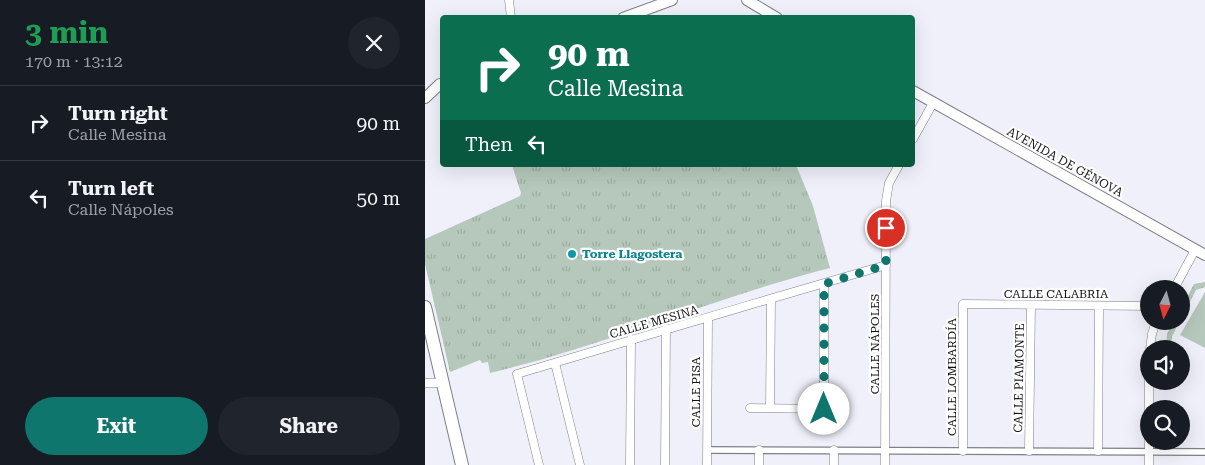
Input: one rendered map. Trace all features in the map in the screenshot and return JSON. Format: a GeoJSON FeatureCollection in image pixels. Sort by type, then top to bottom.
{"type":"FeatureCollection","features":[{"type":"Feature","properties":{"kind":"main road"},"geometry":{"type":"LineString","coordinates":[[425,307],[462,465]]}},
{"type":"Feature","properties":{"kind":"street"},"geometry":{"type":"LineString","coordinates":[[509,0],[511,15]]}},
{"type":"Feature","properties":{"kind":"street"},"geometry":{"type":"LineString","coordinates":[[631,15],[671,0]]}},
{"type":"Feature","properties":{"kind":"street"},"geometry":{"type":"LineString","coordinates":[[747,0],[772,15]]}},
{"type":"Feature","properties":{"kind":"street"},"geometry":{"type":"LineString","coordinates":[[425,89],[440,84]]}},
{"type":"Feature","properties":{"kind":"street"},"geometry":{"type":"LineString","coordinates":[[425,98],[440,85]]}},
{"type":"Feature","properties":{"kind":"street","name":"AVENIDA DE GÉNOVA"},"geometry":{"type":"LineString","coordinates":[[915,92],[1200,253]]}},
{"type":"Feature","properties":{"kind":"street"},"geometry":{"type":"LineString","coordinates":[[915,135],[933,103]]}},
{"type":"Feature","properties":{"kind":"street","name":"CALLE NÁPOLES"},"geometry":{"type":"LineString","coordinates":[[885,465],[887,195],[889,183],[898,167]]}},
{"type":"Feature","properties":{"kind":"street"},"geometry":{"type":"LineString","coordinates":[[1180,280],[1200,253]]}},
{"type":"Feature","properties":{"kind":"street","name":"CALLE MESINA"},"geometry":{"type":"LineString","coordinates":[[539,465],[517,374],[886,265]]}},
{"type":"Feature","properties":{"kind":"street"},"geometry":{"type":"LineString","coordinates":[[824,284],[824,409]]}},
{"type":"Feature","properties":{"kind":"street"},"geometry":{"type":"LineString","coordinates":[[770,408],[771,300]]}},
{"type":"Feature","properties":{"kind":"street","name":"CALLE CALABRIA"},"geometry":{"type":"LineString","coordinates":[[963,304],[1140,306]]}},
{"type":"Feature","properties":{"kind":"street","name":"CALLE LOMBARDÍA"},"geometry":{"type":"LineString","coordinates":[[963,304],[963,451]]}},
{"type":"Feature","properties":{"kind":"street","name":"CALLE PIAMONTE"},"geometry":{"type":"LineString","coordinates":[[1029,451],[1031,305]]}},
{"type":"Feature","properties":{"kind":"street"},"geometry":{"type":"LineString","coordinates":[[1097,451],[1099,306]]}},
{"type":"Feature","properties":{"kind":"street","name":"CALLE PISA"},"geometry":{"type":"LineString","coordinates":[[707,465],[708,318]]}},
{"type":"Feature","properties":{"kind":"street"},"geometry":{"type":"LineString","coordinates":[[665,329],[665,465]]}},
{"type":"Feature","properties":{"kind":"street"},"geometry":{"type":"LineString","coordinates":[[630,465],[631,340]]}},
{"type":"Feature","properties":{"kind":"street"},"geometry":{"type":"LineString","coordinates":[[555,363],[580,465]]}},
{"type":"Feature","properties":{"kind":"street"},"geometry":{"type":"LineString","coordinates":[[425,383],[443,383]]}},
{"type":"Feature","properties":{"kind":"street"},"geometry":{"type":"LineString","coordinates":[[750,408],[845,409]]}},
{"type":"Feature","properties":{"kind":"street"},"geometry":{"type":"LineString","coordinates":[[707,450],[1205,452]]}},
{"type":"Feature","properties":{"kind":"street"},"geometry":{"type":"LineString","coordinates":[[759,450],[759,465]]}},
{"type":"Feature","properties":{"kind":"street"},"geometry":{"type":"LineString","coordinates":[[834,450],[834,465]]}},
{"type":"Feature","properties":{"kind":"street"},"geometry":{"type":"LineString","coordinates":[[1149,451],[1149,465]]}},
{"type":"Feature","properties":{"kind":"green space"},"geometry":{"type":"Polygon","coordinates":[[[513,167],[797,167],[813,206],[830,268],[745,293],[533,362],[490,373],[488,362],[482,363],[480,360],[450,372],[425,264],[425,239],[520,196],[521,193],[513,167]]]}},
{"type":"Feature","properties":{"kind":"green space"},"geometry":{"type":"Polygon","coordinates":[[[1205,282],[1205,287],[1196,290],[1190,302],[1190,292],[1194,284],[1205,282]]]}},
{"type":"Feature","properties":{"kind":"green space"},"geometry":{"type":"Polygon","coordinates":[[[1205,292],[1205,348],[1180,335],[1183,330],[1190,330],[1190,318],[1205,292]]]}},
{"type":"Feature","properties":{"kind":"green space"},"geometry":{"type":"Polygon","coordinates":[[[1169,330],[1175,330],[1172,340],[1167,340],[1169,330]]]}},
{"type":"Feature","properties":{"kind":"place","name":"Torre Llagostera"},"geometry":{"type":"Point","coordinates":[572,254]}},
{"type":"Feature","properties":{"kind":"route"},"geometry":{"type":"LineString","coordinates":[[824,409],[824,284],[886,265],[886,228]]}}]}
